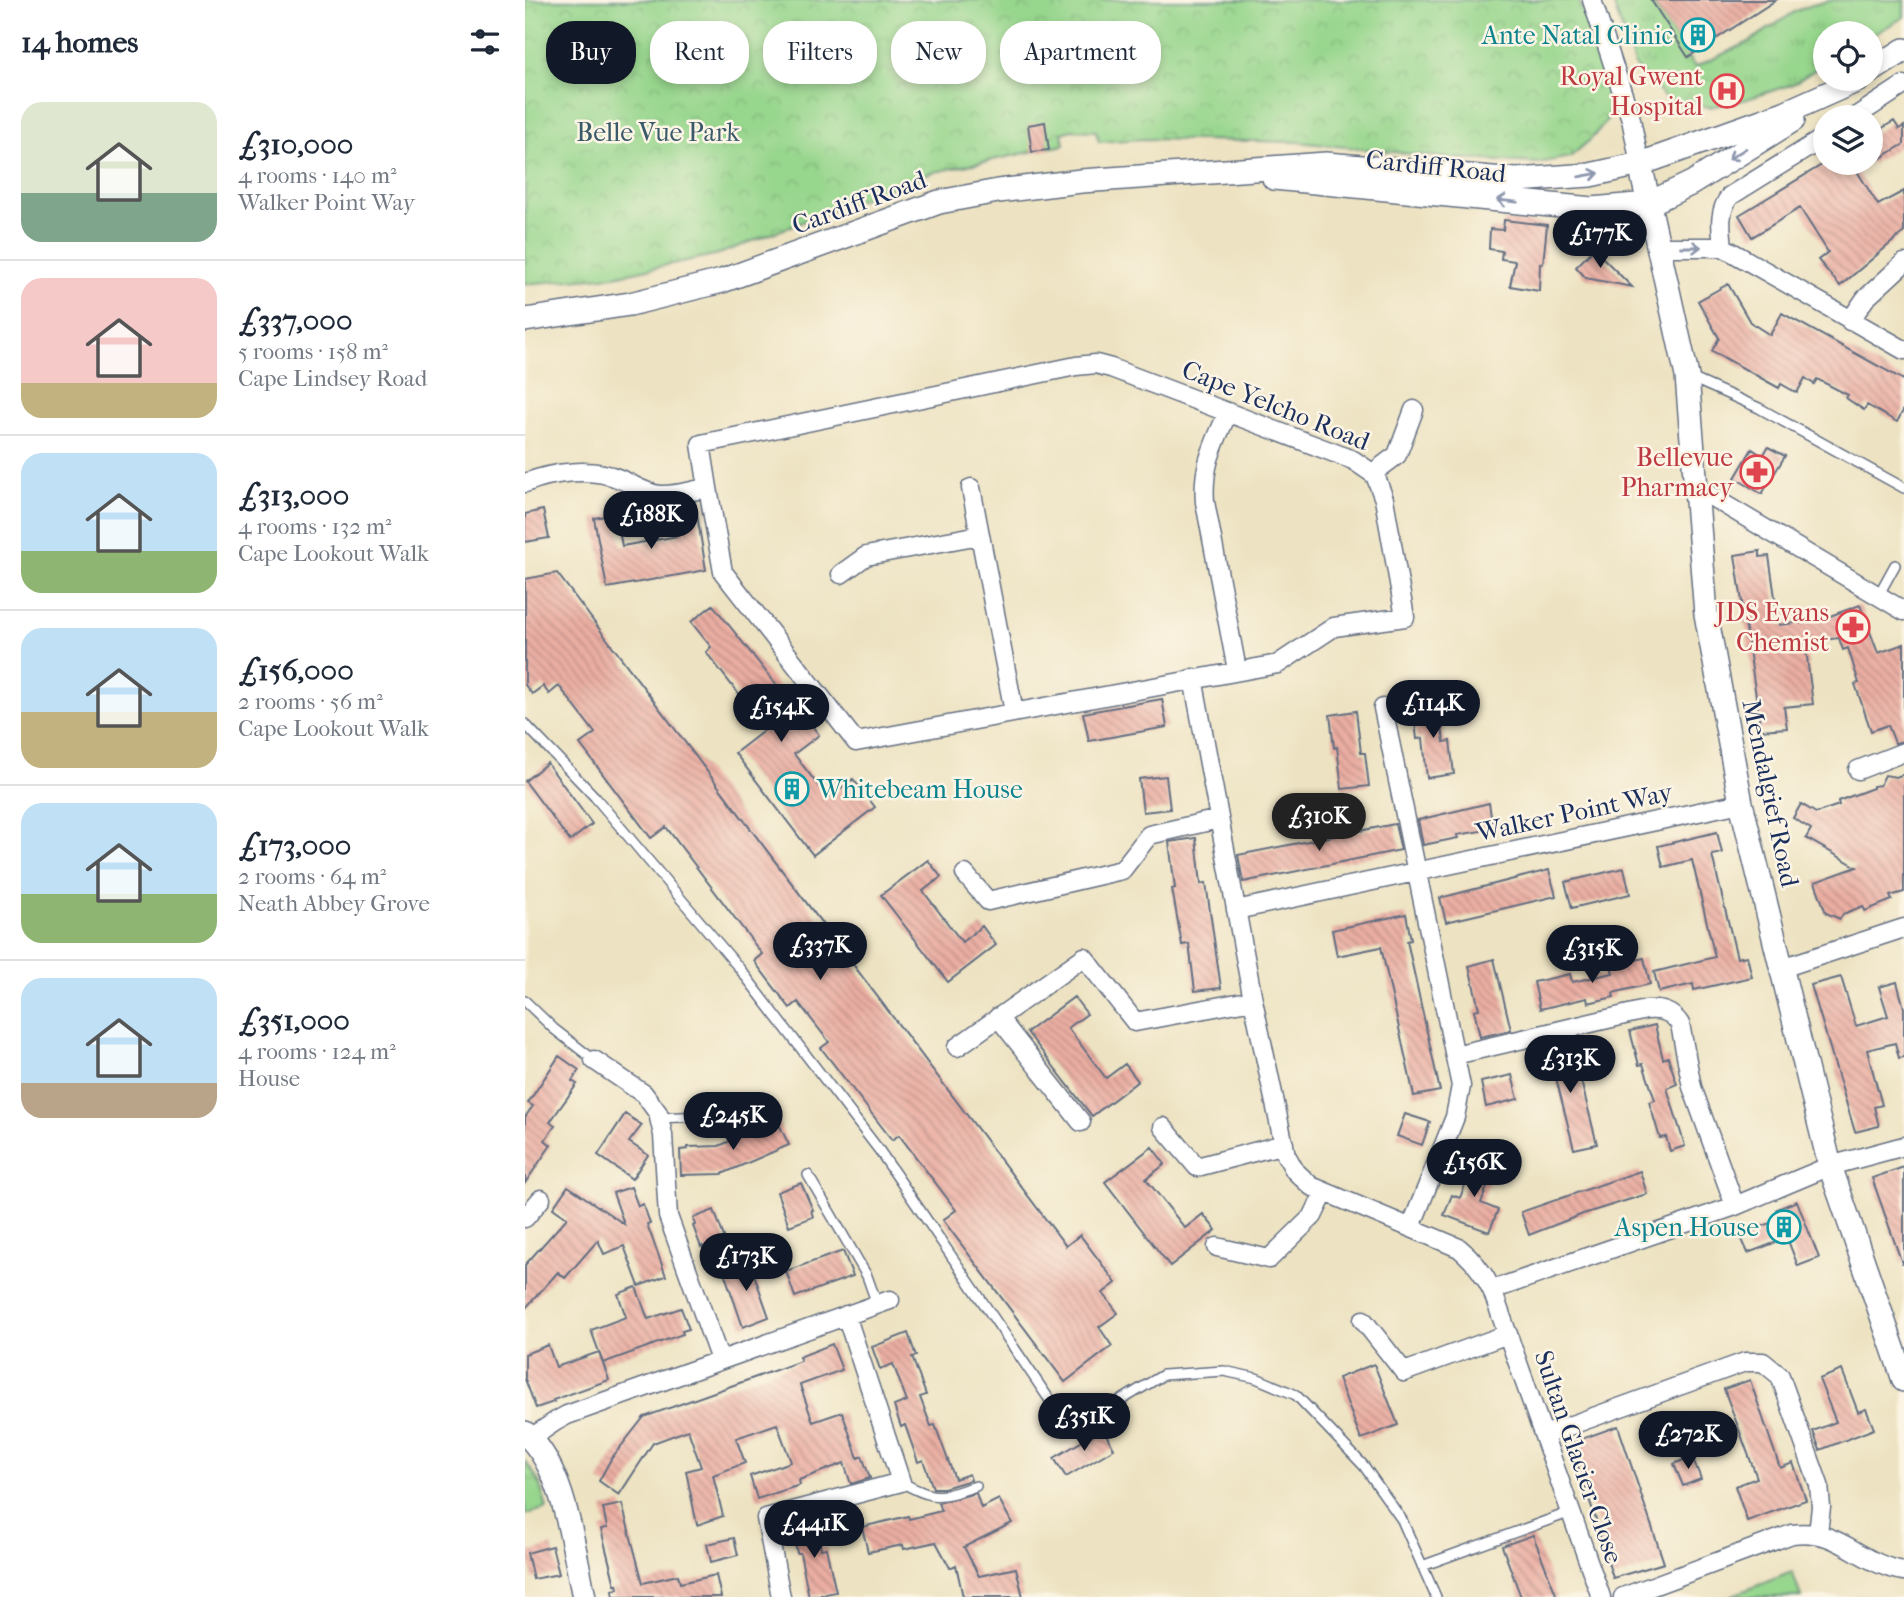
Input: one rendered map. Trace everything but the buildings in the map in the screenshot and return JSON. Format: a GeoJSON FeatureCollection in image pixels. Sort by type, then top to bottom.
{"type":"FeatureCollection","features":[{"type":"Feature","properties":{"kind":"main road"},"geometry":{"type":"LineString","coordinates":[[1883,63],[1904,50]]}},
{"type":"Feature","properties":{"kind":"main road","name":"Cardiff Road"},"geometry":{"type":"LineString","coordinates":[[525,320],[630,304],[722,281],[939,202],[998,191],[1081,181],[1326,164],[1516,180],[1581,176],[1640,164],[1784,113],[1832,91]]}},
{"type":"Feature","properties":{"kind":"main road","name":"Cardiff Road"},"geometry":{"type":"LineString","coordinates":[[1219,173],[1592,209],[1648,204],[1692,183],[1839,91]]}},
{"type":"Feature","properties":{"kind":"main road"},"geometry":{"type":"LineString","coordinates":[[1640,164],[1648,204]]}},
{"type":"Feature","properties":{"kind":"main road","name":"Mendalgief Road"},"geometry":{"type":"LineString","coordinates":[[1648,204],[1687,376],[1706,614],[1741,803],[1831,1166],[1902,1368]]}},
{"type":"Feature","properties":{"kind":"main road"},"geometry":{"type":"LineString","coordinates":[[528,1435],[556,1480],[584,1597]]}},
{"type":"Feature","properties":{"kind":"street"},"geometry":{"type":"LineString","coordinates":[[1592,0],[1634,128],[1640,164]]}},
{"type":"Feature","properties":{"kind":"street"},"geometry":{"type":"LineString","coordinates":[[1873,105],[1904,85]]}},
{"type":"Feature","properties":{"kind":"street"},"geometry":{"type":"LineString","coordinates":[[1723,247],[1720,221],[1722,206],[1730,196],[1813,144]]}},
{"type":"Feature","properties":{"kind":"street"},"geometry":{"type":"LineString","coordinates":[[1658,247],[1723,247],[1904,350]]}},
{"type":"Feature","properties":{"kind":"street"},"geometry":{"type":"LineString","coordinates":[[1850,321],[1865,299],[1904,264]]}},
{"type":"Feature","properties":{"kind":"street","name":"Cape Yelcho Road"},"geometry":{"type":"LineString","coordinates":[[1096,364],[1353,460],[1373,473],[1384,499],[1405,617],[1334,627],[1278,664],[856,742],[723,572],[701,443],[1096,364]]}},
{"type":"Feature","properties":{"kind":"street"},"geometry":{"type":"LineString","coordinates":[[1373,473],[1397,456],[1414,410]]}},
{"type":"Feature","properties":{"kind":"street"},"geometry":{"type":"LineString","coordinates":[[1229,412],[1206,461],[1203,481],[1237,670]]}},
{"type":"Feature","properties":{"kind":"street"},"geometry":{"type":"LineString","coordinates":[[525,483],[585,471],[604,473],[639,489],[664,495],[708,488]]}},
{"type":"Feature","properties":{"kind":"street"},"geometry":{"type":"LineString","coordinates":[[1696,487],[1904,611]]}},
{"type":"Feature","properties":{"kind":"street"},"geometry":{"type":"LineString","coordinates":[[971,488],[1014,712]]}},
{"type":"Feature","properties":{"kind":"street"},"geometry":{"type":"LineString","coordinates":[[841,574],[866,556],[980,535]]}},
{"type":"Feature","properties":{"kind":"street","name":"Sultan Glacier Close"},"geometry":{"type":"LineString","coordinates":[[1193,678],[1253,1000],[1286,1155],[1295,1171],[1311,1186],[1459,1248],[1473,1259],[1485,1274],[1601,1597]]}},
{"type":"Feature","properties":{"kind":"street"},"geometry":{"type":"LineString","coordinates":[[1383,708],[1461,1086],[1459,1103],[1411,1227]]}},
{"type":"Feature","properties":{"kind":"street"},"geometry":{"type":"LineString","coordinates":[[1858,770],[1904,752]]}},
{"type":"Feature","properties":{"kind":"street","name":"Walker Point Way"},"geometry":{"type":"LineString","coordinates":[[1236,910],[1741,803]]}},
{"type":"Feature","properties":{"kind":"street"},"geometry":{"type":"LineString","coordinates":[[965,874],[988,901],[1122,870],[1149,835],[1219,819]]}},
{"type":"Feature","properties":{"kind":"street"},"geometry":{"type":"LineString","coordinates":[[1782,968],[1904,928]]}},
{"type":"Feature","properties":{"kind":"street"},"geometry":{"type":"LineString","coordinates":[[957,1047],[1084,957],[1135,1022],[1253,1000]]}},
{"type":"Feature","properties":{"kind":"street"},"geometry":{"type":"LineString","coordinates":[[1455,1055],[1646,1010],[1667,1012],[1680,1024],[1692,1087],[1735,1206]]}},
{"type":"Feature","properties":{"kind":"street"},"geometry":{"type":"LineString","coordinates":[[998,1017],[1081,1122]]}},
{"type":"Feature","properties":{"kind":"street"},"geometry":{"type":"LineString","coordinates":[[594,1060],[653,1103],[663,1135],[668,1216],[720,1360]]}},
{"type":"Feature","properties":{"kind":"street"},"geometry":{"type":"LineString","coordinates":[[1163,1127],[1197,1167],[1284,1144]]}},
{"type":"Feature","properties":{"kind":"street"},"geometry":{"type":"LineString","coordinates":[[1492,1290],[1735,1206],[1831,1166],[1904,1146]]}},
{"type":"Feature","properties":{"kind":"street"},"geometry":{"type":"LineString","coordinates":[[1217,1247],[1269,1259],[1313,1216],[1324,1193]]}},
{"type":"Feature","properties":{"kind":"street"},"geometry":{"type":"LineString","coordinates":[[525,1218],[541,1199]]}},
{"type":"Feature","properties":{"kind":"street"},"geometry":{"type":"LineString","coordinates":[[528,1435],[567,1415],[883,1302]]}},
{"type":"Feature","properties":{"kind":"street"},"geometry":{"type":"LineString","coordinates":[[781,1597],[766,1518],[901,1482],[846,1315]]}},
{"type":"Feature","properties":{"kind":"street","name":"Sultan Glacier Close"},"geometry":{"type":"LineString","coordinates":[[1363,1320],[1404,1371],[1508,1334]]}},
{"type":"Feature","properties":{"kind":"street"},"geometry":{"type":"LineString","coordinates":[[1544,1435],[1745,1362],[1763,1362],[1780,1376],[1819,1485],[1821,1507],[1818,1533],[1837,1540],[1884,1567],[1904,1571]]}},
{"type":"Feature","properties":{"kind":"street","name":"Sultan Glacier Close"},"geometry":{"type":"LineString","coordinates":[[1623,1597],[1792,1534],[1818,1533]]}},
{"type":"Feature","properties":{"kind":"lane"},"geometry":{"type":"LineString","coordinates":[[1687,376],[1759,408],[1904,488]]}},
{"type":"Feature","properties":{"kind":"lane"},"geometry":{"type":"LineString","coordinates":[[1878,596],[1895,565]]}},
{"type":"Feature","properties":{"kind":"lane"},"geometry":{"type":"LineString","coordinates":[[525,724],[595,797],[740,969],[879,1150],[1062,1418],[1085,1422],[1163,1375],[1224,1371],[1256,1378],[1296,1395],[1364,1466],[1402,1520],[1436,1597]]}},
{"type":"Feature","properties":{"kind":"lane"},"geometry":{"type":"LineString","coordinates":[[525,1001],[554,1029],[594,1060]]}},
{"type":"Feature","properties":{"kind":"lane"},"geometry":{"type":"LineString","coordinates":[[659,1118],[702,1116],[752,1101]]}},
{"type":"Feature","properties":{"kind":"lane"},"geometry":{"type":"LineString","coordinates":[[808,1175],[883,1302]]}},
{"type":"Feature","properties":{"kind":"lane"},"geometry":{"type":"LineString","coordinates":[[901,1482],[933,1497],[976,1486]]}},
{"type":"Feature","properties":{"kind":"lane"},"geometry":{"type":"LineString","coordinates":[[1422,1566],[1571,1512]]}},
{"type":"Feature","properties":{"kind":"green space","name":"Belle Vue Park"},"geometry":{"type":"Polygon","coordinates":[[[525,0],[1579,0],[1611,102],[1607,120],[1591,139],[1570,157],[1538,163],[1449,158],[1298,142],[1144,139],[1099,142],[1096,131],[1072,130],[1062,133],[1064,145],[930,173],[719,254],[615,276],[525,284],[525,0]]]}},
{"type":"Feature","properties":{"kind":"green space"},"geometry":{"type":"Polygon","coordinates":[[[1612,0],[1651,0],[1695,67],[1747,43],[1796,11],[1812,5],[1834,0],[1904,0],[1904,17],[1883,29],[1883,21],[1813,21],[1813,71],[1793,84],[1744,100],[1710,107],[1681,104],[1665,98],[1635,66],[1612,0]]]}},
{"type":"Feature","properties":{"kind":"green space"},"geometry":{"type":"Polygon","coordinates":[[[525,1461],[538,1479],[547,1508],[525,1515],[525,1461]]]}},
{"type":"Feature","properties":{"kind":"green space"},"geometry":{"type":"Polygon","coordinates":[[[1792,1572],[1801,1597],[1728,1597],[1792,1572]]]}},
{"type":"Feature","properties":{"kind":"place","name":"Ante Natal Clinic"},"geometry":{"type":"Point","coordinates":[1698,35]}},
{"type":"Feature","properties":{"kind":"place","name":"Royal Gwent Hospital"},"geometry":{"type":"Point","coordinates":[1727,91]}},
{"type":"Feature","properties":{"kind":"place","name":"Bellevue Pharmacy"},"geometry":{"type":"Point","coordinates":[1757,472]}},
{"type":"Feature","properties":{"kind":"place","name":"JDS Evans Chemist"},"geometry":{"type":"Point","coordinates":[1853,627]}},
{"type":"Feature","properties":{"kind":"place","name":"Whitebeam House"},"geometry":{"type":"Point","coordinates":[792,789]}},
{"type":"Feature","properties":{"kind":"place","name":"Aspen House"},"geometry":{"type":"Point","coordinates":[1784,1227]}}]}
